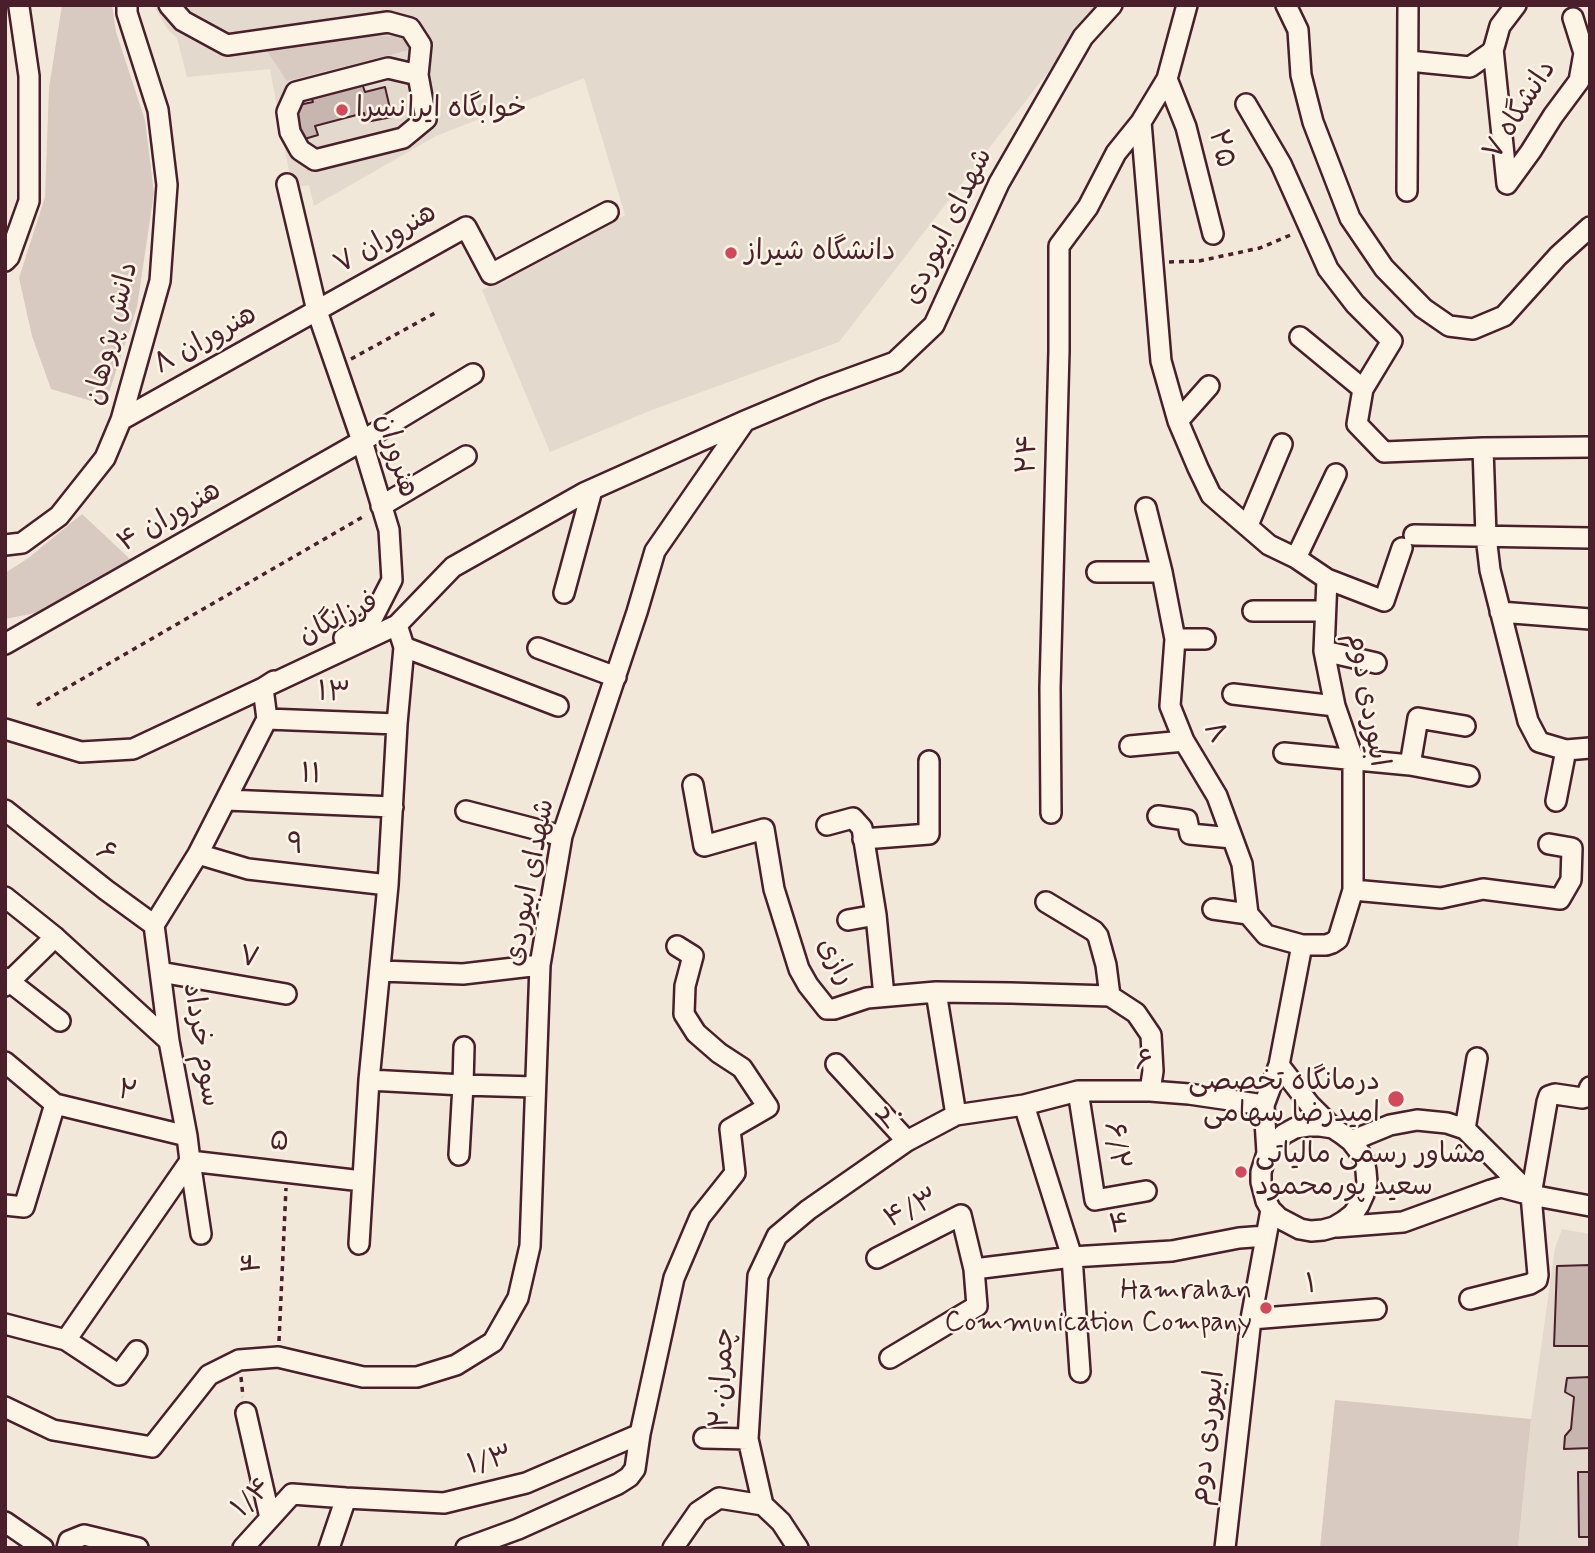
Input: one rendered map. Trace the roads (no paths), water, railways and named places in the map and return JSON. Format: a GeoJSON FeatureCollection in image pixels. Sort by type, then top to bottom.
{"type":"FeatureCollection","features":[{"type":"Feature","properties":{"kind":"street","name":"دانش پژوهان"},"geometry":{"type":"LineString","coordinates":[[5,545],[22,543],[59,516],[105,458],[121,420],[160,281],[167,185],[158,110],[127,13],[127,5]]}},
{"type":"Feature","properties":{"kind":"street"},"geometry":{"type":"LineString","coordinates":[[169,5],[183,21],[226,45],[388,22],[410,28],[421,45],[418,75],[426,120],[403,138],[315,160],[300,150],[290,132],[287,112],[296,92],[388,68],[418,75]]}},
{"type":"Feature","properties":{"kind":"street","name":"شهدای ابیوردی"},"geometry":{"type":"LineString","coordinates":[[5,1407],[53,1430],[152,1447],[209,1375],[239,1360],[278,1357],[363,1377],[417,1377],[456,1365],[493,1342],[518,1298],[530,1246],[540,965],[562,836],[655,551],[745,421],[895,362],[934,325],[999,183],[1083,37],[1112,5]]}},
{"type":"Feature","properties":{"kind":"street"},"geometry":{"type":"LineString","coordinates":[[1186,5],[1167,79],[1141,122],[1161,361],[1178,421],[1212,495],[1269,544],[1327,579],[1384,601],[1408,542],[1486,536],[1590,538]]}},
{"type":"Feature","properties":{"kind":"street"},"geometry":{"type":"LineString","coordinates":[[1286,5],[1298,30]]}},
{"type":"Feature","properties":{"kind":"street"},"geometry":{"type":"LineString","coordinates":[[1304,5],[1298,30],[1301,75],[1313,122],[1350,219],[1384,268],[1423,308],[1449,326],[1473,330],[1504,316],[1558,256],[1590,227]]}},
{"type":"Feature","properties":{"kind":"street"},"geometry":{"type":"LineString","coordinates":[[1407,191],[1408,5]]}},
{"type":"Feature","properties":{"kind":"street"},"geometry":{"type":"LineString","coordinates":[[1409,61],[1470,67],[1493,49],[1500,26],[1499,5]]}},
{"type":"Feature","properties":{"kind":"street"},"geometry":{"type":"LineString","coordinates":[[1500,26],[1516,5]]}},
{"type":"Feature","properties":{"kind":"street"},"geometry":{"type":"LineString","coordinates":[[5,261],[9,257],[29,201],[29,76],[15,9]]}},
{"type":"Feature","properties":{"kind":"street","name":"۷ دانشگاه"},"geometry":{"type":"LineString","coordinates":[[1493,49],[1507,184],[1579,81],[1584,53],[1573,18]]}},
{"type":"Feature","properties":{"kind":"street","name":"۲۵"},"geometry":{"type":"LineString","coordinates":[[1167,79],[1186,127],[1213,234]]}},
{"type":"Feature","properties":{"kind":"street"},"geometry":{"type":"LineString","coordinates":[[1246,104],[1281,164],[1328,269],[1355,304],[1392,341],[1363,389],[1357,424],[1384,452],[1590,447]]}},
{"type":"Feature","properties":{"kind":"street","name":"۲۴"},"geometry":{"type":"LineString","coordinates":[[1051,813],[1050,688],[1059,351],[1059,246],[1088,207],[1116,153],[1141,122]]}},
{"type":"Feature","properties":{"kind":"street","name":"هنروران"},"geometry":{"type":"LineString","coordinates":[[263,688],[371,621],[392,580],[389,530],[317,310],[286,184]]}},
{"type":"Feature","properties":{"kind":"street","name":"هنروران ۷"},"geometry":{"type":"LineString","coordinates":[[317,310],[466,227],[491,274],[608,212]]}},
{"type":"Feature","properties":{"kind":"street","name":"هنروران ۸"},"geometry":{"type":"LineString","coordinates":[[121,420],[317,310]]}},
{"type":"Feature","properties":{"kind":"street"},"geometry":{"type":"LineString","coordinates":[[1300,337],[1363,389]]}},
{"type":"Feature","properties":{"kind":"street","name":"هنروران ۴"},"geometry":{"type":"LineString","coordinates":[[5,645],[362,441],[473,373]]}},
{"type":"Feature","properties":{"kind":"street"},"geometry":{"type":"LineString","coordinates":[[1178,421],[1209,386]]}},
{"type":"Feature","properties":{"kind":"street","name":"فرزانگان"},"geometry":{"type":"LineString","coordinates":[[5,729],[81,752],[133,749],[397,625],[453,567],[592,490],[745,421]]}},
{"type":"Feature","properties":{"kind":"street"},"geometry":{"type":"LineString","coordinates":[[1248,525],[1282,444]]}},
{"type":"Feature","properties":{"kind":"street"},"geometry":{"type":"LineString","coordinates":[[1483,448],[1490,570],[1528,721],[1539,741],[1566,750],[1590,748]]}},
{"type":"Feature","properties":{"kind":"street"},"geometry":{"type":"LineString","coordinates":[[382,506],[467,456]]}},
{"type":"Feature","properties":{"kind":"street"},"geometry":{"type":"LineString","coordinates":[[1296,558],[1336,474]]}},
{"type":"Feature","properties":{"kind":"street"},"geometry":{"type":"LineString","coordinates":[[564,593],[592,490]]}},
{"type":"Feature","properties":{"kind":"street","name":"۸"},"geometry":{"type":"LineString","coordinates":[[1146,508],[1175,639],[1170,706],[1184,741],[1217,796],[1242,863],[1248,914]]}},
{"type":"Feature","properties":{"kind":"street"},"geometry":{"type":"LineString","coordinates":[[1097,572],[1162,572]]}},
{"type":"Feature","properties":{"kind":"street","name":"ابیوردی دوم"},"geometry":{"type":"LineString","coordinates":[[1302,945],[1326,945],[1338,939],[1353,890],[1353,758],[1335,706],[1324,651],[1327,579]]}},
{"type":"Feature","properties":{"kind":"street"},"geometry":{"type":"LineString","coordinates":[[1253,611],[1324,611]]}},
{"type":"Feature","properties":{"kind":"street"},"geometry":{"type":"LineString","coordinates":[[1500,612],[1590,619]]}},
{"type":"Feature","properties":{"kind":"street"},"geometry":{"type":"LineString","coordinates":[[359,1244],[369,1080],[388,885],[404,647],[397,625]]}},
{"type":"Feature","properties":{"kind":"street"},"geometry":{"type":"LineString","coordinates":[[1175,639],[1205,639]]}},
{"type":"Feature","properties":{"kind":"street"},"geometry":{"type":"LineString","coordinates":[[404,647],[558,706]]}},
{"type":"Feature","properties":{"kind":"street"},"geometry":{"type":"LineString","coordinates":[[538,648],[616,677]]}},
{"type":"Feature","properties":{"kind":"street"},"geometry":{"type":"LineString","coordinates":[[1324,651],[1376,663]]}},
{"type":"Feature","properties":{"kind":"street"},"geometry":{"type":"LineString","coordinates":[[154,925],[198,854],[268,719],[263,688]]}},
{"type":"Feature","properties":{"kind":"street"},"geometry":{"type":"LineString","coordinates":[[1233,694],[1335,706]]}},
{"type":"Feature","properties":{"kind":"street"},"geometry":{"type":"LineString","coordinates":[[1410,765],[1418,718],[1465,726]]}},
{"type":"Feature","properties":{"kind":"street","name":"۱۳"},"geometry":{"type":"LineString","coordinates":[[268,719],[397,724]]}},
{"type":"Feature","properties":{"kind":"street"},"geometry":{"type":"LineString","coordinates":[[1130,746],[1184,741]]}},
{"type":"Feature","properties":{"kind":"street"},"geometry":{"type":"LineString","coordinates":[[1556,801],[1566,750]]}},
{"type":"Feature","properties":{"kind":"street"},"geometry":{"type":"LineString","coordinates":[[1284,753],[1410,765],[1469,776]]}},
{"type":"Feature","properties":{"kind":"street"},"geometry":{"type":"LineString","coordinates":[[863,839],[929,834],[929,761]]}},
{"type":"Feature","properties":{"kind":"street","name":"رازی"},"geometry":{"type":"LineString","coordinates":[[693,785],[704,846],[764,829],[774,889],[799,969],[827,1009],[867,998],[936,992],[1110,996]]}},
{"type":"Feature","properties":{"kind":"street","name":"۱۱"},"geometry":{"type":"LineString","coordinates":[[227,800],[393,807]]}},
{"type":"Feature","properties":{"kind":"street","name":"۶"},"geometry":{"type":"LineString","coordinates":[[5,810],[154,925]]}},
{"type":"Feature","properties":{"kind":"street"},"geometry":{"type":"LineString","coordinates":[[466,811],[562,836]]}},
{"type":"Feature","properties":{"kind":"street"},"geometry":{"type":"LineString","coordinates":[[1158,816],[1186,820],[1190,834],[1232,838]]}},
{"type":"Feature","properties":{"kind":"street"},"geometry":{"type":"LineString","coordinates":[[827,825],[853,818],[862,828],[876,915],[884,996]]}},
{"type":"Feature","properties":{"kind":"street"},"geometry":{"type":"LineString","coordinates":[[1353,890],[1441,898],[1483,889],[1560,899],[1580,881],[1573,848],[1549,844]]}},
{"type":"Feature","properties":{"kind":"street","name":"۹"},"geometry":{"type":"LineString","coordinates":[[198,854],[248,869],[388,885]]}},
{"type":"Feature","properties":{"kind":"street"},"geometry":{"type":"LineString","coordinates":[[5,897],[55,937],[169,1041]]}},
{"type":"Feature","properties":{"kind":"street"},"geometry":{"type":"LineString","coordinates":[[1046,902],[1098,936],[1106,965],[1110,996],[1136,1013],[1151,1035],[1153,1071],[1150,1091]]}},
{"type":"Feature","properties":{"kind":"street"},"geometry":{"type":"LineString","coordinates":[[1213,909],[1248,914],[1266,935],[1302,945],[1279,1065],[1264,1105],[1267,1153]]}},
{"type":"Feature","properties":{"kind":"street"},"geometry":{"type":"LineString","coordinates":[[848,920],[876,915]]}},
{"type":"Feature","properties":{"kind":"street","name":"سوم خرداد"},"geometry":{"type":"LineString","coordinates":[[154,925],[169,1041],[187,1136],[201,1234]]}},
{"type":"Feature","properties":{"kind":"street"},"geometry":{"type":"LineString","coordinates":[[55,937],[7,982],[60,1021]]}},
{"type":"Feature","properties":{"kind":"street"},"geometry":{"type":"LineString","coordinates":[[466,1548],[518,1529],[618,1484],[635,1469],[640,1434],[674,1278],[700,1217],[735,1173],[730,1129],[768,1107],[742,1068],[696,1033],[684,1014],[685,986],[693,956],[677,946]]}},
{"type":"Feature","properties":{"kind":"street"},"geometry":{"type":"LineString","coordinates":[[381,971],[463,975],[540,965]]}},
{"type":"Feature","properties":{"kind":"street","name":"۷"},"geometry":{"type":"LineString","coordinates":[[160,972],[286,993]]}},
{"type":"Feature","properties":{"kind":"street"},"geometry":{"type":"LineString","coordinates":[[936,992],[956,1115]]}},
{"type":"Feature","properties":{"kind":"street"},"geometry":{"type":"LineString","coordinates":[[459,1155],[464,1047]]}},
{"type":"Feature","properties":{"kind":"street"},"geometry":{"type":"LineString","coordinates":[[1465,1129],[1477,1058]]}},
{"type":"Feature","properties":{"kind":"street"},"geometry":{"type":"LineString","coordinates":[[5,1062],[55,1104],[15,1206]]}},
{"type":"Feature","properties":{"kind":"street"},"geometry":{"type":"LineString","coordinates":[[836,1064],[907,1141]]}},
{"type":"Feature","properties":{"kind":"street"},"geometry":{"type":"LineString","coordinates":[[1279,1065],[1310,1105],[1333,1128],[1352,1141],[1364,1160],[1367,1183],[1359,1205],[1344,1222],[1334,1227]]}},
{"type":"Feature","properties":{"kind":"street"},"geometry":{"type":"LineString","coordinates":[[369,1080],[536,1087]]}},
{"type":"Feature","properties":{"kind":"street"},"geometry":{"type":"LineString","coordinates":[[1470,1299],[1537,1280],[1531,1195],[1547,1102],[1549,1096],[1555,1094],[1586,1097],[1590,1087]]}},
{"type":"Feature","properties":{"kind":"street","name":"۶"},"geometry":{"type":"LineString","coordinates":[[1024,1105],[1078,1091],[1150,1091],[1264,1105]]}},
{"type":"Feature","properties":{"kind":"street","name":"۶/۲"},"geometry":{"type":"LineString","coordinates":[[1078,1091],[1095,1200],[1146,1191]]}},
{"type":"Feature","properties":{"kind":"street","name":"۲"},"geometry":{"type":"LineString","coordinates":[[55,1104],[187,1136]]}},
{"type":"Feature","properties":{"kind":"street"},"geometry":{"type":"LineString","coordinates":[[1024,1105],[1072,1257],[1080,1372]]}},
{"type":"Feature","properties":{"kind":"street","name":"۲۰"},"geometry":{"type":"LineString","coordinates":[[803,1213],[907,1141],[956,1115],[1024,1105]]}},
{"type":"Feature","properties":{"kind":"street"},"geometry":{"type":"LineString","coordinates":[[1352,1141],[1390,1125],[1418,1121],[1447,1123],[1465,1129],[1531,1195]]}},
{"type":"Feature","properties":{"kind":"street"},"geometry":{"type":"LineString","coordinates":[[1333,1128],[1295,1128],[1284,1134],[1267,1153],[1261,1182],[1269,1222],[1279,1219],[1311,1231],[1402,1222],[1502,1187],[1590,1206]]}},
{"type":"Feature","properties":{"kind":"street"},"geometry":{"type":"LineString","coordinates":[[66,1340],[190,1161]]}},
{"type":"Feature","properties":{"kind":"street","name":"۵"},"geometry":{"type":"LineString","coordinates":[[190,1161],[362,1181]]}},
{"type":"Feature","properties":{"kind":"street","name":"چمران۲۰"},"geometry":{"type":"LineString","coordinates":[[798,1548],[781,1522],[763,1505],[748,1439],[758,1276],[777,1236],[803,1213]]}},
{"type":"Feature","properties":{"kind":"street","name":"۴/۳"},"geometry":{"type":"LineString","coordinates":[[877,1258],[961,1215],[974,1269]]}},
{"type":"Feature","properties":{"kind":"street","name":"ابیوردی دوم"},"geometry":{"type":"LineString","coordinates":[[1225,1548],[1251,1320],[1269,1222]]}},
{"type":"Feature","properties":{"kind":"street","name":"۴"},"geometry":{"type":"LineString","coordinates":[[974,1269],[1072,1257],[1172,1251],[1239,1238],[1269,1222]]}},
{"type":"Feature","properties":{"kind":"street"},"geometry":{"type":"LineString","coordinates":[[890,1358],[977,1306],[974,1269]]}},
{"type":"Feature","properties":{"kind":"street","name":"۱"},"geometry":{"type":"LineString","coordinates":[[1251,1320],[1376,1309]]}},
{"type":"Feature","properties":{"kind":"street"},"geometry":{"type":"LineString","coordinates":[[5,1324],[66,1340],[119,1375],[137,1351]]}},
{"type":"Feature","properties":{"kind":"street"},"geometry":{"type":"LineString","coordinates":[[246,1413],[270,1518]]}},
{"type":"Feature","properties":{"kind":"street","name":"۱/۳"},"geometry":{"type":"LineString","coordinates":[[346,1498],[444,1503],[526,1483],[640,1434]]}},
{"type":"Feature","properties":{"kind":"street"},"geometry":{"type":"LineString","coordinates":[[704,1438],[748,1439]]}},
{"type":"Feature","properties":{"kind":"street","name":"۱/۴"},"geometry":{"type":"LineString","coordinates":[[243,1548],[292,1494],[346,1498]]}},
{"type":"Feature","properties":{"kind":"street"},"geometry":{"type":"LineString","coordinates":[[329,1548],[346,1498]]}},
{"type":"Feature","properties":{"kind":"street"},"geometry":{"type":"LineString","coordinates":[[673,1548],[698,1512],[719,1499],[763,1505]]}},
{"type":"Feature","properties":{"kind":"street"},"geometry":{"type":"LineString","coordinates":[[5,1522],[43,1548]]}},
{"type":"Feature","properties":{"kind":"street"},"geometry":{"type":"LineString","coordinates":[[67,1548],[69,1541],[84,1535],[138,1548]]}},
{"type":"Feature","properties":{"kind":"place","name":"خوابگاه ایرانسرا"},"geometry":{"type":"Point","coordinates":[342,110]}},
{"type":"Feature","properties":{"kind":"place","name":"دانشگاه شیراز"},"geometry":{"type":"Point","coordinates":[731,253]}},
{"type":"Feature","properties":{"kind":"place","name":"درمانگاه تخصصی امیدرضا سهامی"},"geometry":{"type":"Point","coordinates":[1396,1099]}},
{"type":"Feature","properties":{"kind":"place","name":"مشاور رسمی مالیاتی سعید پورمحمود"},"geometry":{"type":"Point","coordinates":[1241,1172]}},
{"type":"Feature","properties":{"kind":"place","name":"Hamrahan Communication Company"},"geometry":{"type":"Point","coordinates":[1266,1308]}}]}
